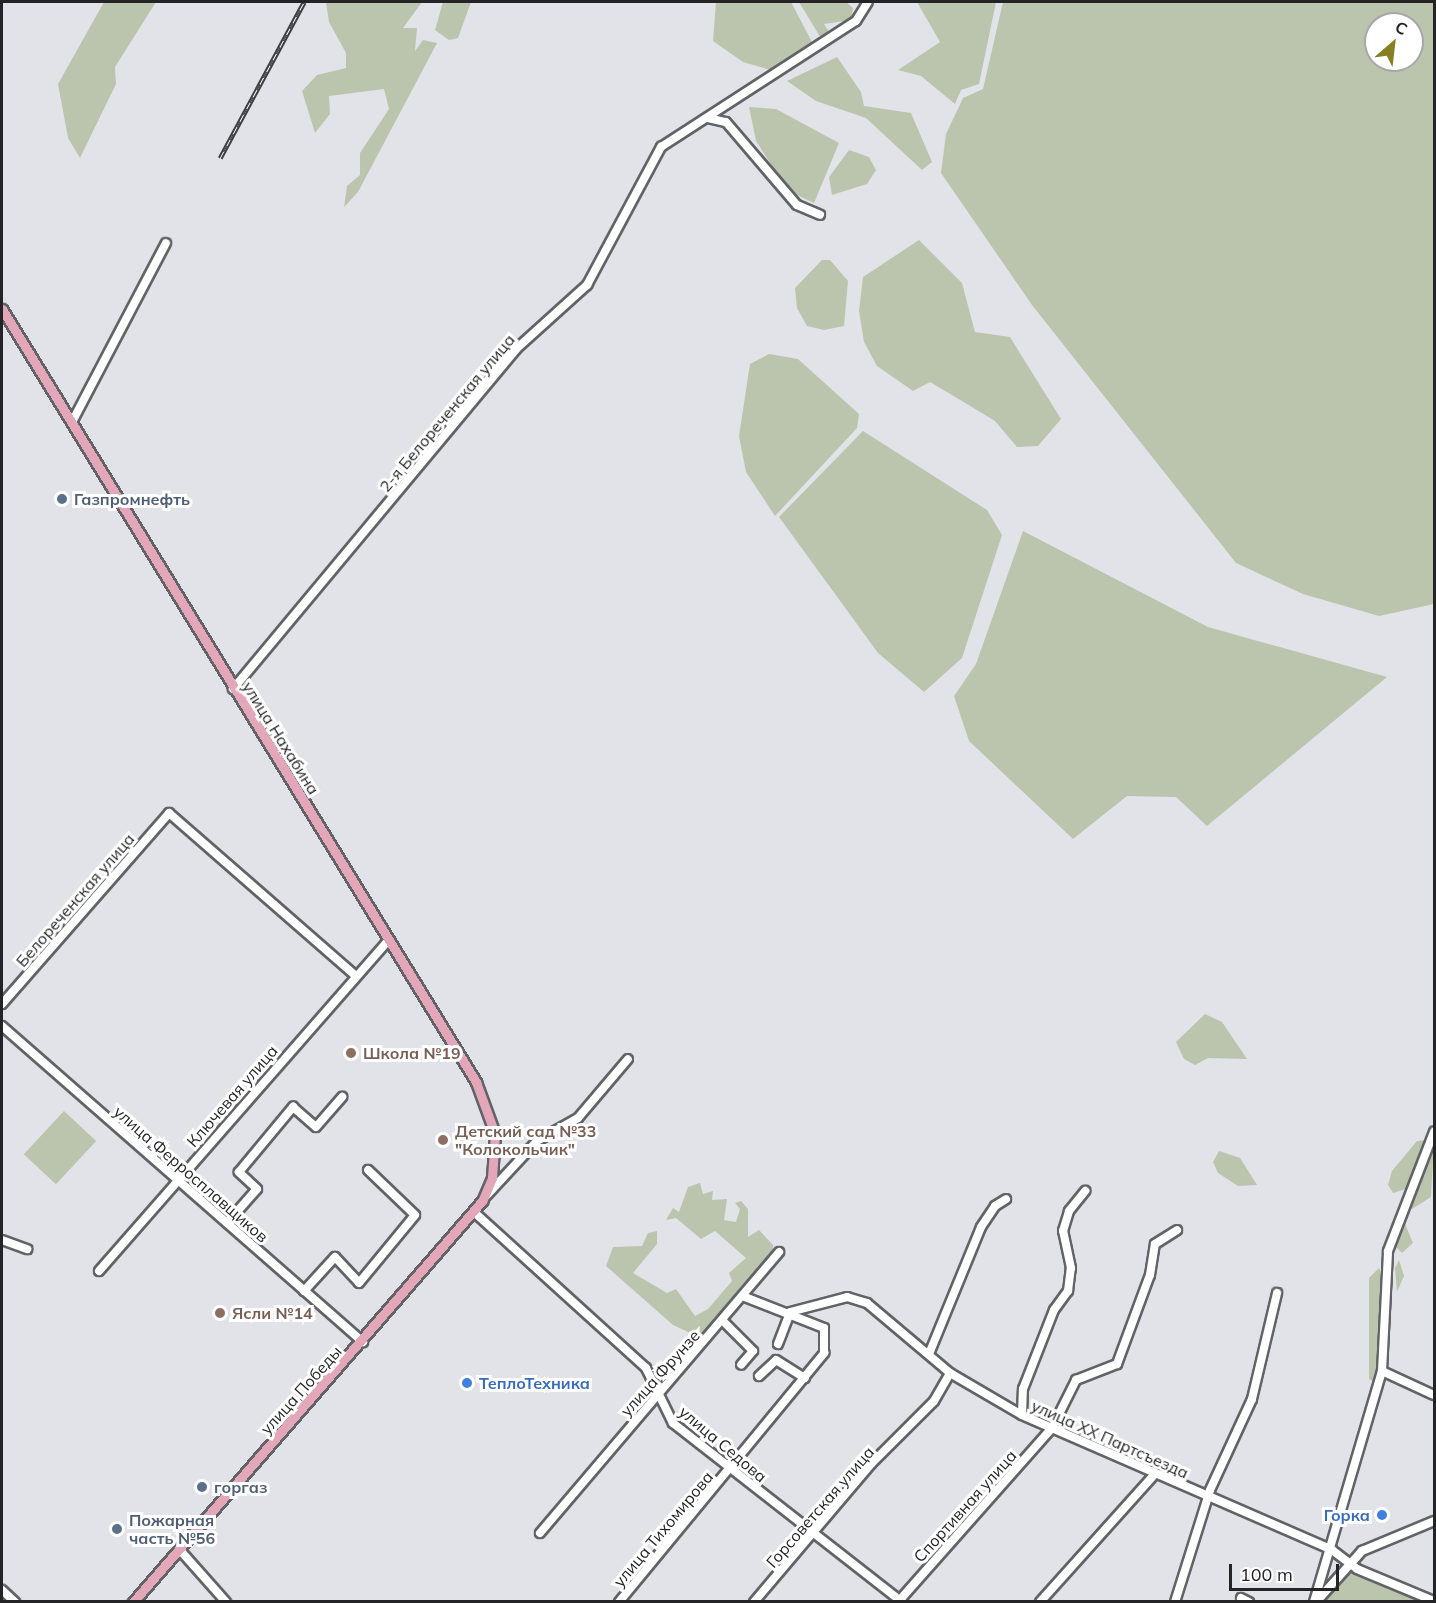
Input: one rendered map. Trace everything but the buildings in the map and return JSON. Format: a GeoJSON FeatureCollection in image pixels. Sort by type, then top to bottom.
{"type":"FeatureCollection","features":[{"type":"Feature","properties":{"kind":"main road","name":"улица Нахабина"},"geometry":{"type":"LineString","coordinates":[[2,309],[485,1099],[495,1156],[487,1195]]}},
{"type":"Feature","properties":{"kind":"main road","name":"улица Победы"},"geometry":{"type":"LineString","coordinates":[[133,1602],[363,1342],[487,1195]]}},
{"type":"Feature","properties":{"kind":"street","name":"2-я Белореченская улица"},"geometry":{"type":"LineString","coordinates":[[233,689],[516,349],[587,285],[661,147],[856,21],[868,4],[877,2]]}},
{"type":"Feature","properties":{"kind":"street"},"geometry":{"type":"LineString","coordinates":[[708,118],[726,122],[797,205],[820,215]]}},
{"type":"Feature","properties":{"kind":"street"},"geometry":{"type":"LineString","coordinates":[[72,422],[166,243]]}},
{"type":"Feature","properties":{"kind":"street","name":"Белореченская улица"},"geometry":{"type":"LineString","coordinates":[[2,1004],[169,813],[356,976]]}},
{"type":"Feature","properties":{"kind":"street","name":"Ключевая улица"},"geometry":{"type":"LineString","coordinates":[[99,1271],[388,941]]}},
{"type":"Feature","properties":{"kind":"street","name":"улица Ферросплавщиков"},"geometry":{"type":"LineString","coordinates":[[2,1026],[363,1342]]}},
{"type":"Feature","properties":{"kind":"street"},"geometry":{"type":"LineString","coordinates":[[487,1195],[537,1141],[578,1118],[628,1059]]}},
{"type":"Feature","properties":{"kind":"street"},"geometry":{"type":"LineString","coordinates":[[227,1223],[257,1189],[239,1172],[293,1107],[316,1127],[342,1096]]}},
{"type":"Feature","properties":{"kind":"street"},"geometry":{"type":"LineString","coordinates":[[1315,1602],[1332,1550],[1382,1371],[1388,1251],[1434,1132]]}},
{"type":"Feature","properties":{"kind":"street"},"geometry":{"type":"LineString","coordinates":[[304,1291],[335,1257],[359,1283],[415,1215],[368,1170]]}},
{"type":"Feature","properties":{"kind":"street"},"geometry":{"type":"LineString","coordinates":[[1022,1415],[1023,1389],[1054,1310],[1068,1291],[1071,1268],[1063,1231],[1069,1211],[1085,1191]]}},
{"type":"Feature","properties":{"kind":"street"},"geometry":{"type":"LineString","coordinates":[[929,1354],[981,1227],[994,1206],[1006,1199]]}},
{"type":"Feature","properties":{"kind":"street","name":"улица Седова"},"geometry":{"type":"LineString","coordinates":[[474,1212],[646,1368],[673,1423],[900,1601]]}},
{"type":"Feature","properties":{"kind":"street","name":"Спортивная улица"},"geometry":{"type":"LineString","coordinates":[[900,1601],[1052,1428],[1076,1380],[1117,1364],[1150,1275],[1155,1244],[1177,1230]]}},
{"type":"Feature","properties":{"kind":"street"},"geometry":{"type":"LineString","coordinates":[[2,1240],[27,1249]]}},
{"type":"Feature","properties":{"kind":"street","name":"улица Фрунзе"},"geometry":{"type":"LineString","coordinates":[[540,1533],[658,1394],[746,1297],[779,1252]]}},
{"type":"Feature","properties":{"kind":"street"},"geometry":{"type":"LineString","coordinates":[[1175,1602],[1209,1500],[1252,1399],[1277,1293]]}},
{"type":"Feature","properties":{"kind":"street"},"geometry":{"type":"LineString","coordinates":[[746,1297],[790,1312],[778,1344]]}},
{"type":"Feature","properties":{"kind":"street","name":"улица XX Партсъезда"},"geometry":{"type":"LineString","coordinates":[[790,1312],[847,1297],[867,1303],[950,1373],[1022,1415],[1155,1473],[1209,1500],[1332,1550],[1349,1562],[1434,1601]]}},
{"type":"Feature","properties":{"kind":"street","name":"улица Тихомирова"},"geometry":{"type":"LineString","coordinates":[[619,1602],[732,1469],[824,1353],[824,1328],[790,1312]]}},
{"type":"Feature","properties":{"kind":"street"},"geometry":{"type":"LineString","coordinates":[[724,1322],[753,1351],[741,1365]]}},
{"type":"Feature","properties":{"kind":"street"},"geometry":{"type":"LineString","coordinates":[[759,1376],[776,1360],[805,1378]]}},
{"type":"Feature","properties":{"kind":"street"},"geometry":{"type":"LineString","coordinates":[[1382,1371],[1434,1395]]}},
{"type":"Feature","properties":{"kind":"street","name":"Горсоветская улица"},"geometry":{"type":"LineString","coordinates":[[754,1602],[814,1535],[871,1464],[934,1401],[950,1373]]}},
{"type":"Feature","properties":{"kind":"street"},"geometry":{"type":"LineString","coordinates":[[1040,1602],[1155,1473]]}},
{"type":"Feature","properties":{"kind":"street"},"geometry":{"type":"LineString","coordinates":[[1315,1602],[1349,1562],[1378,1542],[1434,1521]]}},
{"type":"Feature","properties":{"kind":"street"},"geometry":{"type":"LineString","coordinates":[[178,1550],[226,1602]]}},
{"type":"Feature","properties":{"kind":"street"},"geometry":{"type":"LineString","coordinates":[[2,1590],[15,1602]]}},
{"type":"Feature","properties":{"kind":"green space"},"geometry":{"type":"Polygon","coordinates":[[[104,2],[156,2],[115,67],[116,84],[80,158],[68,138],[58,84],[104,2]]]}},
{"type":"Feature","properties":{"kind":"green space"},"geometry":{"type":"Polygon","coordinates":[[[326,2],[422,2],[403,28],[417,28],[415,51],[423,40],[437,43],[358,192],[344,207],[347,186],[360,175],[360,153],[389,109],[384,89],[329,96],[330,114],[315,133],[302,91],[317,75],[346,68],[346,53],[329,22],[326,2]]]}},
{"type":"Feature","properties":{"kind":"green space"},"geometry":{"type":"Polygon","coordinates":[[[443,2],[471,2],[458,38],[449,40],[435,30],[443,2]]]}},
{"type":"Feature","properties":{"kind":"green space"},"geometry":{"type":"Polygon","coordinates":[[[716,2],[791,2],[813,44],[774,71],[743,62],[713,41],[716,2]]]}},
{"type":"Feature","properties":{"kind":"green space"},"geometry":{"type":"Polygon","coordinates":[[[799,2],[846,2],[853,8],[851,20],[824,24],[830,33],[822,40],[799,2]]]}},
{"type":"Feature","properties":{"kind":"green space"},"geometry":{"type":"Polygon","coordinates":[[[917,2],[996,2],[979,84],[961,90],[955,104],[921,76],[898,70],[940,42],[917,2]]]}},
{"type":"Feature","properties":{"kind":"green space"},"geometry":{"type":"Polygon","coordinates":[[[1003,2],[1434,2],[1434,604],[1379,616],[1303,594],[1236,563],[1032,305],[941,173],[946,134],[963,98],[983,89],[1003,2]]]}},
{"type":"Feature","properties":{"kind":"green space"},"geometry":{"type":"Polygon","coordinates":[[[837,57],[861,92],[864,106],[911,113],[932,162],[922,170],[866,118],[816,101],[787,81],[837,57]]]}},
{"type":"Feature","properties":{"kind":"green space"},"geometry":{"type":"Polygon","coordinates":[[[749,107],[776,109],[839,143],[814,203],[797,195],[777,174],[756,141],[749,107]]]}},
{"type":"Feature","properties":{"kind":"green space"},"geometry":{"type":"Polygon","coordinates":[[[849,150],[869,157],[876,170],[867,184],[832,195],[829,177],[849,150]]]}},
{"type":"Feature","properties":{"kind":"green space"},"geometry":{"type":"Polygon","coordinates":[[[919,240],[962,283],[975,332],[1010,337],[1061,419],[1038,446],[1017,447],[995,421],[930,382],[913,391],[877,366],[864,342],[859,311],[863,277],[919,240]]]}},
{"type":"Feature","properties":{"kind":"green space"},"geometry":{"type":"Polygon","coordinates":[[[822,260],[830,260],[848,281],[844,326],[824,330],[807,326],[797,308],[795,288],[822,260]]]}},
{"type":"Feature","properties":{"kind":"green space"},"geometry":{"type":"Polygon","coordinates":[[[769,354],[798,359],[859,414],[857,428],[775,516],[746,472],[739,436],[750,364],[769,354]]]}},
{"type":"Feature","properties":{"kind":"green space"},"geometry":{"type":"Polygon","coordinates":[[[863,431],[987,510],[1002,535],[962,658],[924,692],[878,653],[779,517],[863,431]]]}},
{"type":"Feature","properties":{"kind":"green space"},"geometry":{"type":"Polygon","coordinates":[[[1023,531],[1208,627],[1387,677],[1207,826],[1176,797],[1127,796],[1073,839],[969,741],[954,696],[976,664],[1023,531]]]}},
{"type":"Feature","properties":{"kind":"green space"},"geometry":{"type":"Polygon","coordinates":[[[1205,1014],[1222,1022],[1247,1059],[1208,1058],[1195,1065],[1184,1059],[1176,1042],[1205,1014]]]}},
{"type":"Feature","properties":{"kind":"green space"},"geometry":{"type":"Polygon","coordinates":[[[64,1111],[96,1141],[56,1184],[24,1154],[64,1111]]]}},
{"type":"Feature","properties":{"kind":"green space"},"geometry":{"type":"Polygon","coordinates":[[[1427,1140],[1406,1189],[1393,1193],[1388,1185],[1392,1171],[1417,1141],[1427,1140]]]}},
{"type":"Feature","properties":{"kind":"green space"},"geometry":{"type":"Polygon","coordinates":[[[1434,1143],[1431,1197],[1412,1209],[1408,1205],[1434,1143]]]}},
{"type":"Feature","properties":{"kind":"green space"},"geometry":{"type":"Polygon","coordinates":[[[1219,1151],[1240,1158],[1257,1185],[1238,1186],[1218,1173],[1213,1162],[1219,1151]]]}},
{"type":"Feature","properties":{"kind":"green space"},"geometry":{"type":"Polygon","coordinates":[[[700,1183],[703,1194],[713,1191],[712,1200],[727,1199],[724,1220],[736,1222],[740,1209],[735,1203],[741,1201],[748,1209],[748,1237],[759,1230],[773,1245],[773,1256],[751,1283],[740,1287],[741,1295],[701,1338],[673,1325],[606,1266],[613,1247],[642,1246],[648,1233],[657,1231],[657,1244],[633,1273],[667,1293],[676,1289],[695,1316],[708,1309],[732,1281],[729,1273],[746,1258],[715,1231],[701,1239],[676,1218],[666,1220],[673,1208],[679,1212],[688,1187],[700,1183]]]}},
{"type":"Feature","properties":{"kind":"green space"},"geometry":{"type":"Polygon","coordinates":[[[1403,1219],[1413,1243],[1402,1253],[1396,1247],[1396,1228],[1403,1219]]]}},
{"type":"Feature","properties":{"kind":"green space"},"geometry":{"type":"Polygon","coordinates":[[[1399,1260],[1404,1276],[1397,1292],[1395,1268],[1399,1260]]]}},
{"type":"Feature","properties":{"kind":"green space"},"geometry":{"type":"Polygon","coordinates":[[[1379,1268],[1385,1282],[1382,1363],[1374,1382],[1369,1379],[1369,1278],[1379,1268]]]}},
{"type":"Feature","properties":{"kind":"green space"},"geometry":{"type":"Polygon","coordinates":[[[1351,1571],[1424,1601],[1324,1602],[1351,1571]]]}},
{"type":"Feature","properties":{"kind":"railway"},"geometry":{"type":"LineString","coordinates":[[220,158],[304,2]]}},
{"type":"Feature","properties":{"kind":"place","name":"Газпромнефть"},"geometry":{"type":"Point","coordinates":[62,499]}},
{"type":"Feature","properties":{"kind":"place","name":"Школа №19"},"geometry":{"type":"Point","coordinates":[351,1053]}},
{"type":"Feature","properties":{"kind":"place","name":"Детский сад №33 \"Колокольчик\""},"geometry":{"type":"Point","coordinates":[443,1140]}},
{"type":"Feature","properties":{"kind":"place","name":"Ясли №14"},"geometry":{"type":"Point","coordinates":[220,1313]}},
{"type":"Feature","properties":{"kind":"place","name":"ТеплоТехника"},"geometry":{"type":"Point","coordinates":[467,1383]}},
{"type":"Feature","properties":{"kind":"place","name":"горгаз"},"geometry":{"type":"Point","coordinates":[202,1487]}},
{"type":"Feature","properties":{"kind":"place","name":"Горка"},"geometry":{"type":"Point","coordinates":[1382,1515]}},
{"type":"Feature","properties":{"kind":"place","name":"Пожарная часть №56"},"geometry":{"type":"Point","coordinates":[117,1529]}}]}
